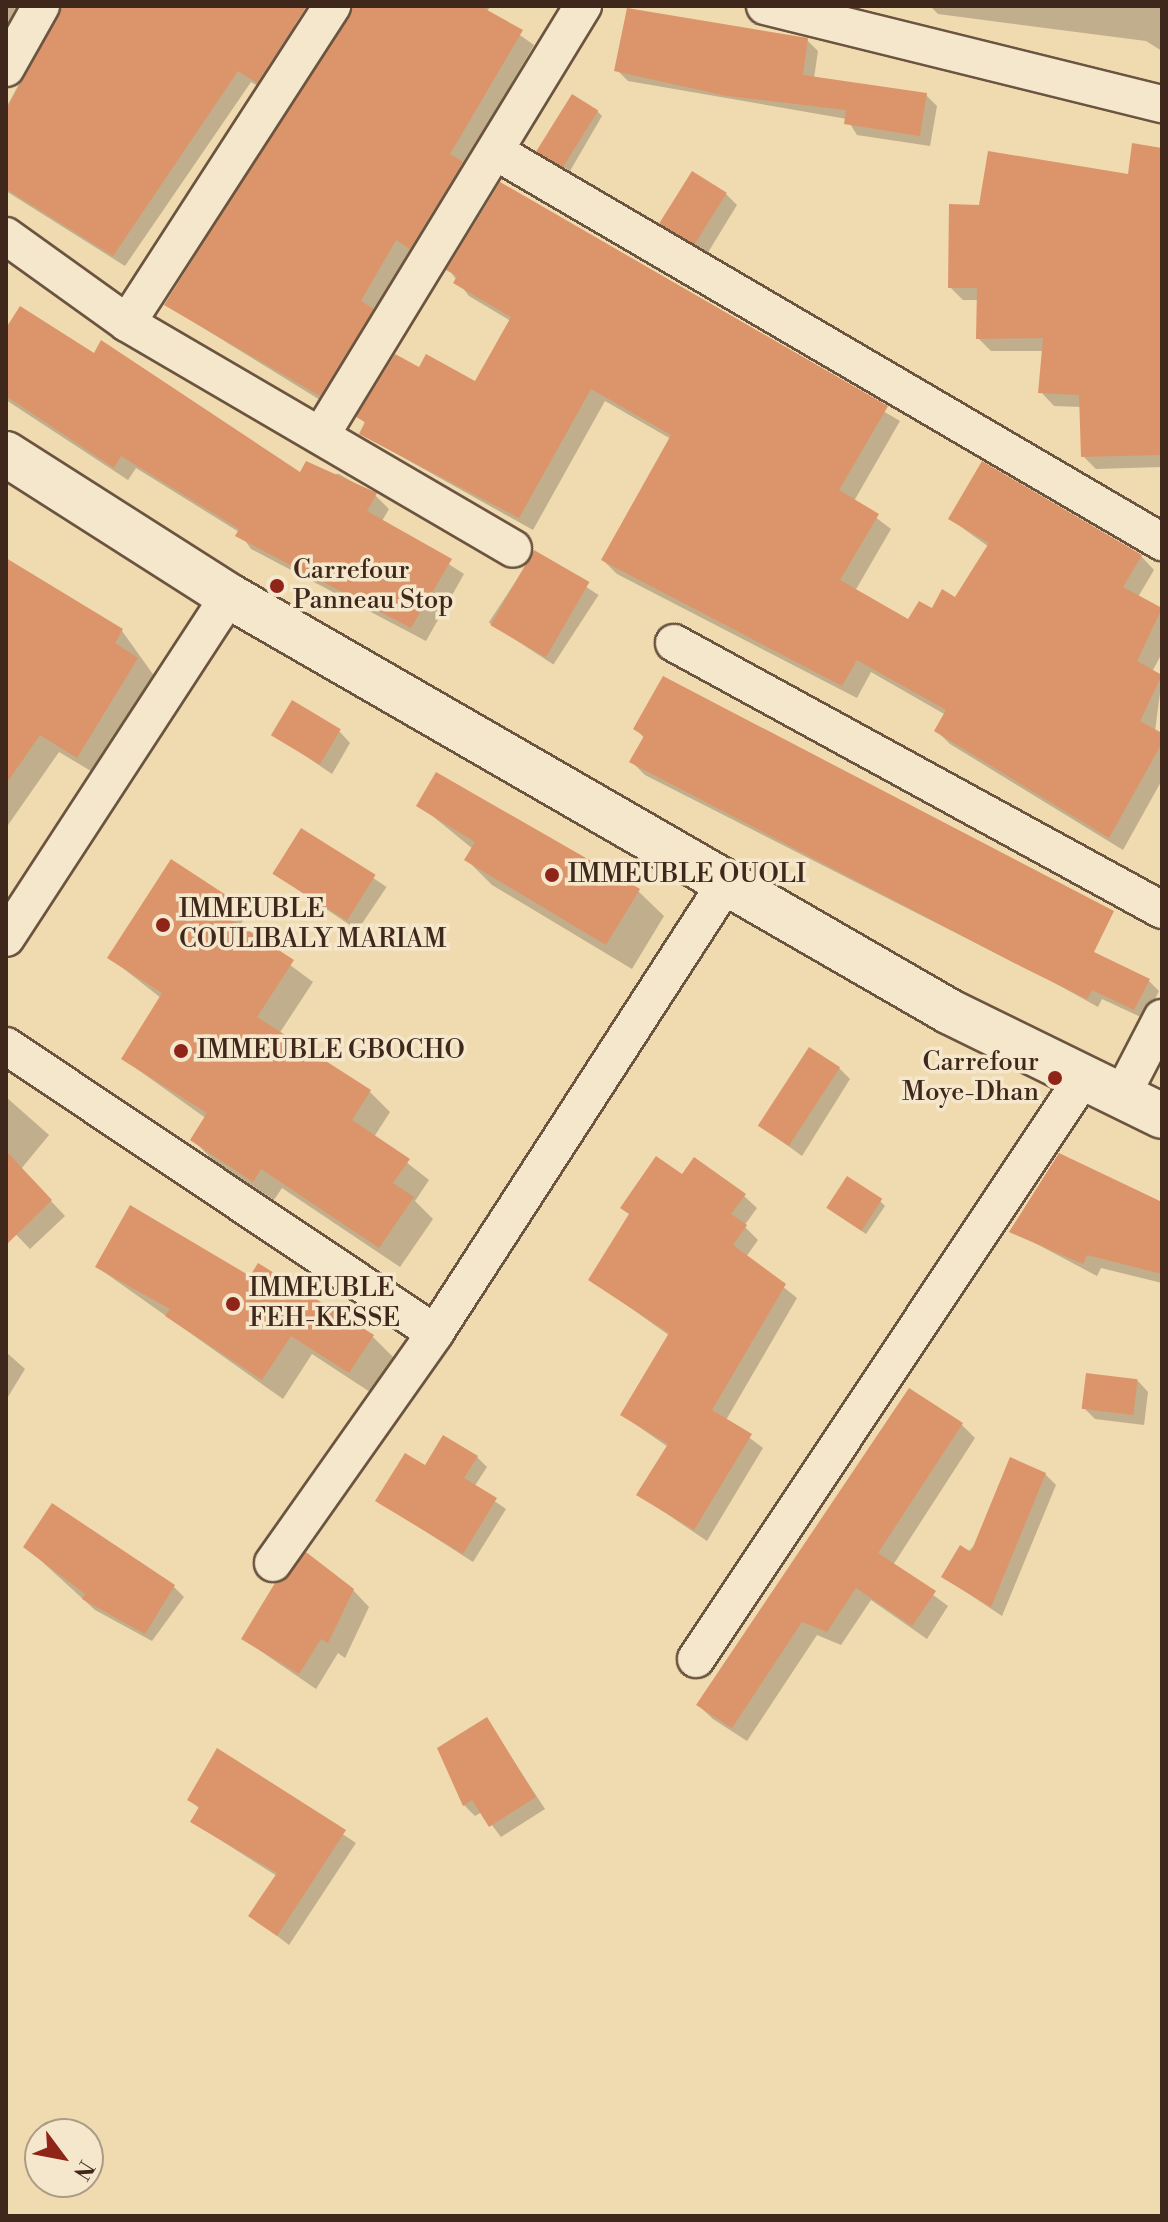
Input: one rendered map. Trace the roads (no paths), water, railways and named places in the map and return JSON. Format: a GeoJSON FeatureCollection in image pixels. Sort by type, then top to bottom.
{"type":"FeatureCollection","features":[{"type":"Feature","properties":{"kind":"street"},"geometry":{"type":"LineString","coordinates":[[6,68],[41,6]]}},
{"type":"Feature","properties":{"kind":"street"},"geometry":{"type":"LineString","coordinates":[[127,323],[332,6]]}},
{"type":"Feature","properties":{"kind":"street"},"geometry":{"type":"LineString","coordinates":[[321,435],[498,153],[583,6]]}},
{"type":"Feature","properties":{"kind":"street"},"geometry":{"type":"LineString","coordinates":[[765,6],[1162,104]]}},
{"type":"Feature","properties":{"kind":"street"},"geometry":{"type":"LineString","coordinates":[[498,153],[1162,542]]}},
{"type":"Feature","properties":{"kind":"street"},"geometry":{"type":"LineString","coordinates":[[6,236],[127,323],[513,549]]}},
{"type":"Feature","properties":{"kind":"street"},"geometry":{"type":"LineString","coordinates":[[6,454],[229,596],[726,883],[1081,1081],[1162,1116]]}},
{"type":"Feature","properties":{"kind":"street"},"geometry":{"type":"LineString","coordinates":[[6,938],[229,596]]}},
{"type":"Feature","properties":{"kind":"street"},"geometry":{"type":"LineString","coordinates":[[674,643],[1162,910]]}},
{"type":"Feature","properties":{"kind":"street"},"geometry":{"type":"LineString","coordinates":[[273,1563],[435,1333],[726,883]]}},
{"type":"Feature","properties":{"kind":"street"},"geometry":{"type":"LineString","coordinates":[[1121,1097],[1162,1018]]}},
{"type":"Feature","properties":{"kind":"street"},"geometry":{"type":"LineString","coordinates":[[6,1046],[435,1333]]}},
{"type":"Feature","properties":{"kind":"street"},"geometry":{"type":"LineString","coordinates":[[696,1659],[1081,1081]]}},
{"type":"Feature","properties":{"kind":"place","name":"Carrefour Panneau Stop"},"geometry":{"type":"Point","coordinates":[277,586]}},
{"type":"Feature","properties":{"kind":"place","name":"IMMEUBLE OUOLI"},"geometry":{"type":"Point","coordinates":[552,875]}},
{"type":"Feature","properties":{"kind":"place","name":"IMMEUBLE COULIBALY MARIAM"},"geometry":{"type":"Point","coordinates":[163,925]}},
{"type":"Feature","properties":{"kind":"place","name":"IMMEUBLE GBOCHO"},"geometry":{"type":"Point","coordinates":[181,1051]}},
{"type":"Feature","properties":{"kind":"place","name":"Carrefour Moye-Dhan"},"geometry":{"type":"Point","coordinates":[1055,1078]}},
{"type":"Feature","properties":{"kind":"place","name":"IMMEUBLE FEH-KESSE"},"geometry":{"type":"Point","coordinates":[233,1304]}}]}
